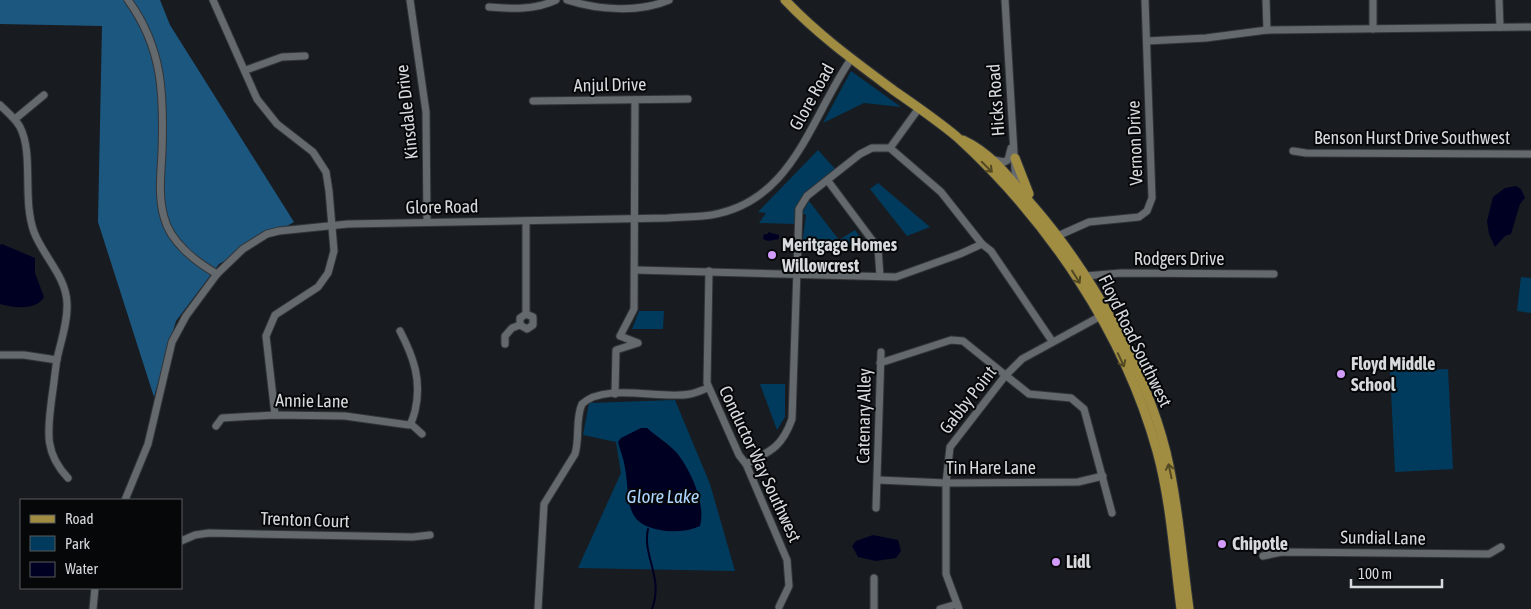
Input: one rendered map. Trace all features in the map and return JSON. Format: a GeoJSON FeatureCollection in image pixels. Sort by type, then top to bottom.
{"type":"FeatureCollection","features":[{"type":"Feature","properties":{"kind":"main road","name":"Floyd Road Southwest"},"geometry":{"type":"LineString","coordinates":[[784,0],[851,59],[956,137],[1017,198],[1053,237],[1085,276],[1142,385],[1161,436],[1175,498],[1189,609]]}},
{"type":"Feature","properties":{"kind":"main road","name":"Floyd Road Southwest"},"geometry":{"type":"LineString","coordinates":[[956,137],[977,146],[994,160],[1040,214],[1099,317],[1140,401],[1157,452],[1168,507],[1181,609]]}},
{"type":"Feature","properties":{"kind":"main road"},"geometry":{"type":"LineString","coordinates":[[1015,158],[1024,185],[1040,214]]}},
{"type":"Feature","properties":{"kind":"street"},"geometry":{"type":"LineString","coordinates":[[128,0],[136,11],[154,49],[161,74],[161,194],[164,218],[174,238],[202,265],[217,274]]}},
{"type":"Feature","properties":{"kind":"street"},"geometry":{"type":"LineString","coordinates":[[213,0],[258,99],[277,124],[313,152],[321,163],[327,182],[334,251],[326,277],[318,287],[285,306],[275,315],[269,326],[266,344],[275,414]]}},
{"type":"Feature","properties":{"kind":"street","name":"Kinsdale Drive"},"geometry":{"type":"LineString","coordinates":[[410,0],[426,112],[427,222]]}},
{"type":"Feature","properties":{"kind":"street"},"geometry":{"type":"LineString","coordinates":[[508,0],[514,9]]}},
{"type":"Feature","properties":{"kind":"street"},"geometry":{"type":"LineString","coordinates":[[489,7],[514,9],[538,6],[556,0]]}},
{"type":"Feature","properties":{"kind":"street"},"geometry":{"type":"LineString","coordinates":[[567,0],[585,6],[621,4],[645,9],[669,0]]}},
{"type":"Feature","properties":{"kind":"street","name":"Hicks Road"},"geometry":{"type":"LineString","coordinates":[[1005,0],[1017,198]]}},
{"type":"Feature","properties":{"kind":"street","name":"Vernon Drive"},"geometry":{"type":"LineString","coordinates":[[1053,237],[1089,222],[1140,218],[1147,211],[1152,198],[1152,172],[1145,0]]}},
{"type":"Feature","properties":{"kind":"street"},"geometry":{"type":"LineString","coordinates":[[1266,0],[1267,30]]}},
{"type":"Feature","properties":{"kind":"street"},"geometry":{"type":"LineString","coordinates":[[1373,0],[1373,30]]}},
{"type":"Feature","properties":{"kind":"street"},"geometry":{"type":"LineString","coordinates":[[1499,0],[1500,27]]}},
{"type":"Feature","properties":{"kind":"street"},"geometry":{"type":"LineString","coordinates":[[1147,41],[1206,38],[1267,30],[1531,27]]}},
{"type":"Feature","properties":{"kind":"street"},"geometry":{"type":"LineString","coordinates":[[246,70],[282,57],[305,56]]}},
{"type":"Feature","properties":{"kind":"street","name":"Glore Road"},"geometry":{"type":"LineString","coordinates":[[125,499],[148,444],[172,342],[186,316],[217,274],[243,249],[267,234],[279,231],[332,226],[427,222],[704,216],[733,209],[752,200],[775,182],[802,147],[851,59]]}},
{"type":"Feature","properties":{"kind":"street"},"geometry":{"type":"LineString","coordinates":[[14,120],[44,95]]}},
{"type":"Feature","properties":{"kind":"street","name":"Anjul Drive"},"geometry":{"type":"LineString","coordinates":[[533,101],[688,99]]}},
{"type":"Feature","properties":{"kind":"street"},"geometry":{"type":"LineString","coordinates":[[616,394],[616,350],[638,343],[620,336],[634,309],[634,100]]}},
{"type":"Feature","properties":{"kind":"street"},"geometry":{"type":"LineString","coordinates":[[0,105],[14,120],[24,140],[26,195],[31,223],[44,252],[59,274],[67,296],[66,323],[57,360],[48,436],[58,467],[68,478]]}},
{"type":"Feature","properties":{"kind":"street"},"geometry":{"type":"LineString","coordinates":[[890,148],[918,108]]}},
{"type":"Feature","properties":{"kind":"street"},"geometry":{"type":"LineString","coordinates":[[994,160],[1004,162],[1008,160],[1013,133]]}},
{"type":"Feature","properties":{"kind":"street"},"geometry":{"type":"LineString","coordinates":[[746,464],[775,449],[786,436],[792,419],[799,209],[807,196],[868,149],[890,148],[944,196],[982,244],[991,251],[1052,341]]}},
{"type":"Feature","properties":{"kind":"street","name":"Benson Hurst Drive Southwest"},"geometry":{"type":"LineString","coordinates":[[1293,151],[1306,153],[1531,154]]}},
{"type":"Feature","properties":{"kind":"street"},"geometry":{"type":"LineString","coordinates":[[828,181],[878,248],[880,276]]}},
{"type":"Feature","properties":{"kind":"street"},"geometry":{"type":"LineString","coordinates":[[526,221],[526,314]]}},
{"type":"Feature","properties":{"kind":"street"},"geometry":{"type":"LineString","coordinates":[[635,270],[796,272],[896,276],[960,254],[982,244]]}},
{"type":"Feature","properties":{"kind":"street","name":"Conductor Way Southwest"},"geometry":{"type":"LineString","coordinates":[[709,271],[708,388],[739,454],[746,464],[787,560],[789,586],[779,607]]}},
{"type":"Feature","properties":{"kind":"street","name":"Rodgers Drive"},"geometry":{"type":"LineString","coordinates":[[1085,276],[1121,273],[1274,274]]}},
{"type":"Feature","properties":{"kind":"street"},"geometry":{"type":"LineString","coordinates":[[520,325],[520,318],[526,314]]}},
{"type":"Feature","properties":{"kind":"street"},"geometry":{"type":"LineString","coordinates":[[520,325],[527,329],[533,325],[533,317],[526,314]]}},
{"type":"Feature","properties":{"kind":"street","name":"Gabby Point"},"geometry":{"type":"LineString","coordinates":[[958,606],[946,574],[946,483],[950,447],[1005,376],[1022,359],[1099,317]]}},
{"type":"Feature","properties":{"kind":"street"},"geometry":{"type":"LineString","coordinates":[[505,344],[508,332],[520,325]]}},
{"type":"Feature","properties":{"kind":"street"},"geometry":{"type":"LineString","coordinates":[[400,331],[413,358],[417,375],[417,397],[411,424],[422,434]]}},
{"type":"Feature","properties":{"kind":"street"},"geometry":{"type":"LineString","coordinates":[[880,363],[951,340],[962,341],[1029,394],[1071,398],[1084,409],[1112,513]]}},
{"type":"Feature","properties":{"kind":"street","name":"Catenary Alley"},"geometry":{"type":"LineString","coordinates":[[876,508],[881,352]]}},
{"type":"Feature","properties":{"kind":"street"},"geometry":{"type":"LineString","coordinates":[[0,355],[24,355],[57,360]]}},
{"type":"Feature","properties":{"kind":"street"},"geometry":{"type":"LineString","coordinates":[[538,609],[544,504],[575,454],[578,444],[579,415],[582,404],[597,396],[616,394],[689,394],[708,388]]}},
{"type":"Feature","properties":{"kind":"street","name":"Annie Lane"},"geometry":{"type":"LineString","coordinates":[[216,426],[222,418],[275,414],[345,416],[411,424]]}},
{"type":"Feature","properties":{"kind":"street","name":"Tin Hare Lane"},"geometry":{"type":"LineString","coordinates":[[878,480],[946,483],[1078,482],[1103,476]]}},
{"type":"Feature","properties":{"kind":"street","name":"Trenton Court"},"geometry":{"type":"LineString","coordinates":[[182,541],[195,535],[209,533],[413,538],[430,535]]}},
{"type":"Feature","properties":{"kind":"street","name":"Sundial Lane"},"geometry":{"type":"LineString","coordinates":[[1263,556],[1282,552],[1489,554],[1501,547]]}},
{"type":"Feature","properties":{"kind":"street"},"geometry":{"type":"LineString","coordinates":[[874,578],[874,609]]}},
{"type":"Feature","properties":{"kind":"street"},"geometry":{"type":"LineString","coordinates":[[93,609],[95,589]]}},
{"type":"Feature","properties":{"kind":"street"},"geometry":{"type":"LineString","coordinates":[[940,609],[958,606]]}},
{"type":"Feature","properties":{"kind":"green space"},"geometry":{"type":"Polygon","coordinates":[[[851,71],[901,107],[864,103],[823,123],[851,71]]]}},
{"type":"Feature","properties":{"kind":"green space"},"geometry":{"type":"Polygon","coordinates":[[[818,150],[837,171],[805,201],[798,216],[797,224],[759,223],[766,213],[758,212],[818,150]]]}},
{"type":"Feature","properties":{"kind":"green space"},"geometry":{"type":"Polygon","coordinates":[[[878,183],[930,227],[907,236],[870,189],[878,183]]]}},
{"type":"Feature","properties":{"kind":"green space"},"geometry":{"type":"Polygon","coordinates":[[[809,201],[839,240],[855,230],[864,243],[834,247],[802,245],[806,215],[802,213],[809,201]]]}},
{"type":"Feature","properties":{"kind":"green space"},"geometry":{"type":"Polygon","coordinates":[[[1521,277],[1531,278],[1531,313],[1517,311],[1521,277]]]}},
{"type":"Feature","properties":{"kind":"green space"},"geometry":{"type":"Polygon","coordinates":[[[639,311],[664,311],[663,329],[632,329],[639,311]]]}},
{"type":"Feature","properties":{"kind":"green space"},"geometry":{"type":"Polygon","coordinates":[[[1448,369],[1453,469],[1395,472],[1390,371],[1448,369]]]}},
{"type":"Feature","properties":{"kind":"green space"},"geometry":{"type":"Polygon","coordinates":[[[760,384],[785,384],[785,417],[777,430],[760,384]]]}},
{"type":"Feature","properties":{"kind":"green space"},"geometry":{"type":"Polygon","coordinates":[[[675,400],[710,484],[735,571],[578,568],[621,473],[616,442],[583,435],[589,403],[675,400]]]}},
{"type":"Feature","properties":{"kind":"shaded area"},"geometry":{"type":"Polygon","coordinates":[[[0,0],[160,0],[170,25],[294,222],[219,264],[176,321],[154,397],[98,222],[102,26],[0,24],[0,0]]]}},
{"type":"Feature","properties":{"kind":"water"},"geometry":{"type":"Polygon","coordinates":[[[1516,186],[1521,189],[1525,198],[1520,204],[1511,234],[1505,236],[1495,247],[1489,234],[1487,221],[1493,197],[1505,188],[1516,186]]]}},
{"type":"Feature","properties":{"kind":"water"},"geometry":{"type":"Polygon","coordinates":[[[768,232],[779,235],[779,239],[768,241],[763,239],[764,234],[768,234],[768,232]]]}},
{"type":"Feature","properties":{"kind":"water"},"geometry":{"type":"Polygon","coordinates":[[[2,244],[35,258],[35,273],[44,297],[36,305],[11,307],[0,304],[0,245],[2,244]]]}},
{"type":"Feature","properties":{"kind":"water","name":"Glore Lake"},"geometry":{"type":"Polygon","coordinates":[[[641,428],[647,428],[670,446],[687,469],[699,498],[701,507],[700,526],[683,531],[666,531],[652,528],[635,517],[631,510],[624,465],[618,442],[621,438],[641,428]]]}},
{"type":"Feature","properties":{"kind":"water"},"geometry":{"type":"Polygon","coordinates":[[[873,535],[898,540],[901,551],[896,558],[876,561],[858,557],[852,546],[856,541],[873,535]]]}},
{"type":"Feature","properties":{"kind":"waterway"},"geometry":{"type":"LineString","coordinates":[[648,529],[648,548],[656,587],[652,609]]}},
{"type":"Feature","properties":{"kind":"place","name":"Meritgage Homes Willowcrest"},"geometry":{"type":"Point","coordinates":[772,255]}},
{"type":"Feature","properties":{"kind":"place","name":"Floyd Middle School"},"geometry":{"type":"Point","coordinates":[1341,374]}},
{"type":"Feature","properties":{"kind":"place","name":"Chipotle"},"geometry":{"type":"Point","coordinates":[1222,544]}},
{"type":"Feature","properties":{"kind":"place","name":"Lidl"},"geometry":{"type":"Point","coordinates":[1056,562]}}]}
